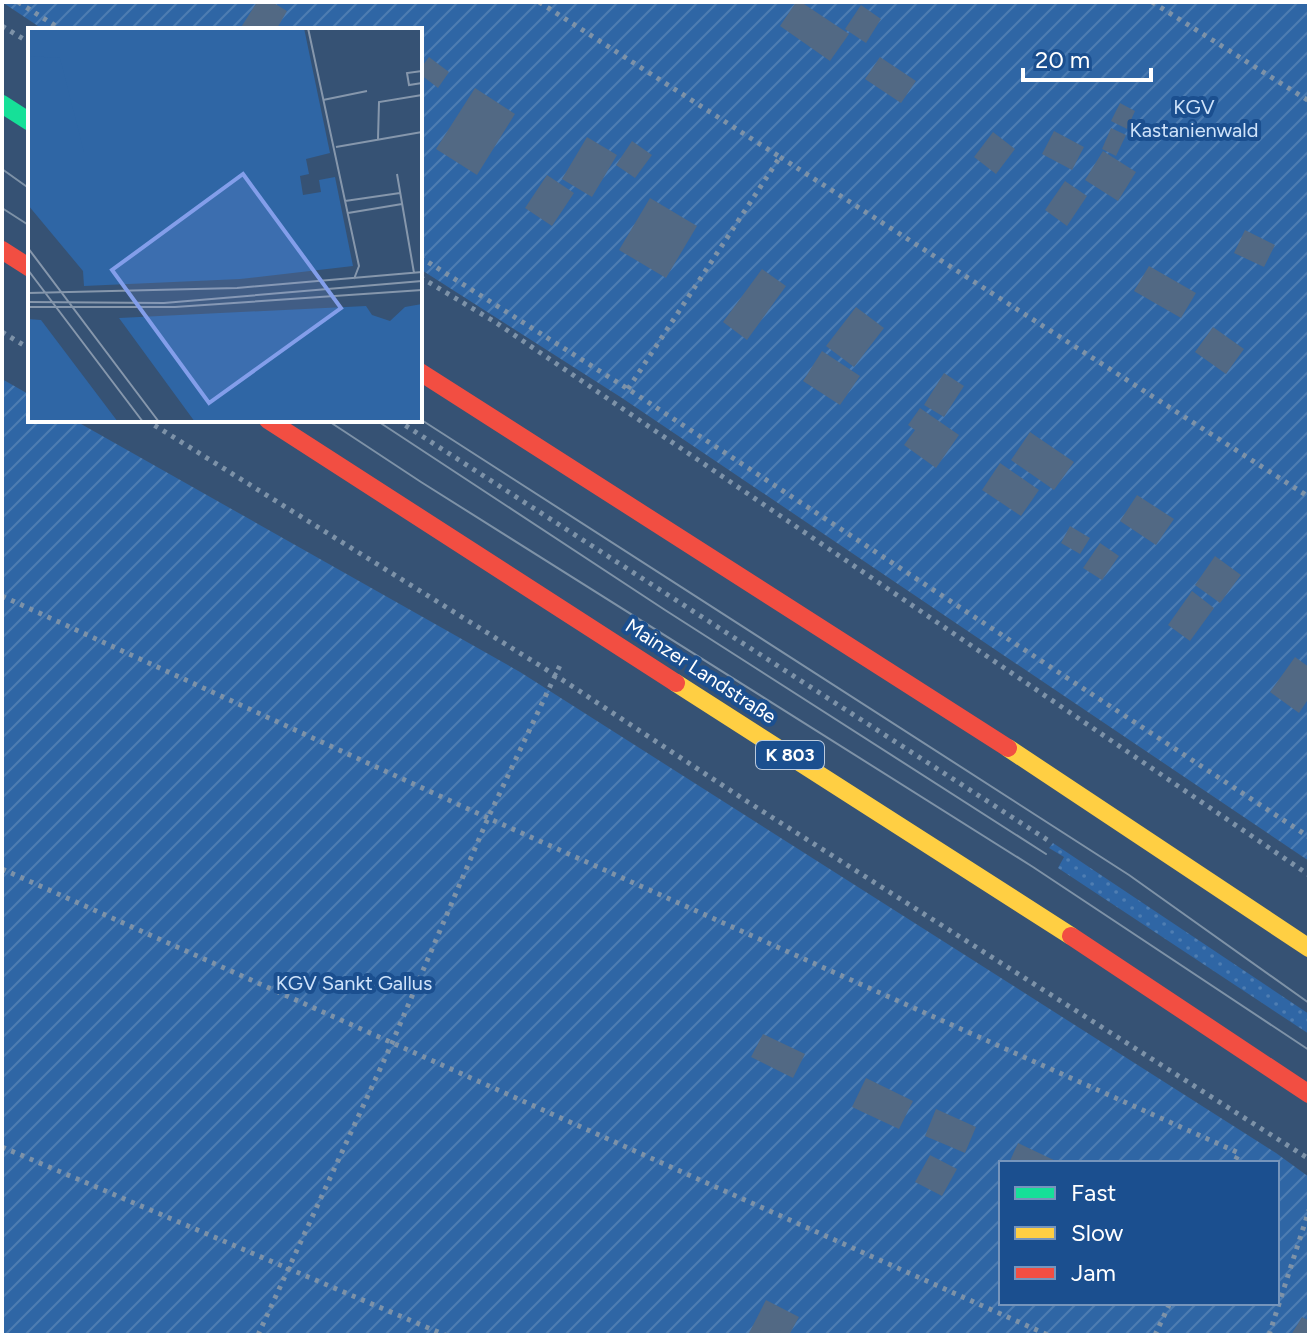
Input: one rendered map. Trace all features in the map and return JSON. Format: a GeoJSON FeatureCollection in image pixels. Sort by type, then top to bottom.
{"type":"FeatureCollection","features":[{"type":"Feature","properties":{"kind":"main road"},"geometry":{"type":"LineString","coordinates":[[2,104],[28,121]]}},
{"type":"Feature","properties":{"kind":"main road"},"geometry":{"type":"LineString","coordinates":[[2,250],[28,267]]}},
{"type":"Feature","properties":{"kind":"main road"},"geometry":{"type":"LineString","coordinates":[[422,373],[1079,794],[1309,948]]}},
{"type":"Feature","properties":{"kind":"main road","name":"Mainzer Landstraße"},"geometry":{"type":"LineString","coordinates":[[271,422],[1147,985],[1309,1094]]}},
{"type":"Feature","properties":{"kind":"path"},"geometry":{"type":"LineString","coordinates":[[18,2],[59,28]]}},
{"type":"Feature","properties":{"kind":"path"},"geometry":{"type":"LineString","coordinates":[[539,2],[1309,497]]}},
{"type":"Feature","properties":{"kind":"path"},"geometry":{"type":"LineString","coordinates":[[1152,2],[1309,101]]}},
{"type":"Feature","properties":{"kind":"path"},"geometry":{"type":"LineString","coordinates":[[2,26],[28,42]]}},
{"type":"Feature","properties":{"kind":"path"},"geometry":{"type":"LineString","coordinates":[[628,389],[780,157]]}},
{"type":"Feature","properties":{"kind":"path"},"geometry":{"type":"LineString","coordinates":[[422,258],[628,389],[1309,837]]}},
{"type":"Feature","properties":{"kind":"path"},"geometry":{"type":"LineString","coordinates":[[422,278],[495,322],[1309,875]]}},
{"type":"Feature","properties":{"kind":"path"},"geometry":{"type":"LineString","coordinates":[[2,332],[28,348]]}},
{"type":"Feature","properties":{"kind":"path"},"geometry":{"type":"LineString","coordinates":[[149,422],[555,675],[748,802],[1309,1159]]}},
{"type":"Feature","properties":{"kind":"path"},"geometry":{"type":"LineString","coordinates":[[400,422],[1049,841]]}},
{"type":"Feature","properties":{"kind":"path"},"geometry":{"type":"LineString","coordinates":[[2,596],[488,818],[1239,1153],[1235,1161]]}},
{"type":"Feature","properties":{"kind":"path"},"geometry":{"type":"LineString","coordinates":[[258,1335],[392,1043],[488,818],[555,675],[584,622]]}},
{"type":"Feature","properties":{"kind":"path"},"geometry":{"type":"LineString","coordinates":[[2,869],[1048,1335]]}},
{"type":"Feature","properties":{"kind":"path"},"geometry":{"type":"LineString","coordinates":[[2,1147],[445,1335]]}},
{"type":"Feature","properties":{"kind":"path"},"geometry":{"type":"LineString","coordinates":[[1279,1304],[1309,1210]]}},
{"type":"Feature","properties":{"kind":"path"},"geometry":{"type":"LineString","coordinates":[[1155,1335],[1169,1305]]}},
{"type":"Feature","properties":{"kind":"path"},"geometry":{"type":"LineString","coordinates":[[1269,1335],[1279,1305]]}},
{"type":"Feature","properties":{"kind":"green space","name":"KGV Kastanienwald"},"geometry":{"type":"Polygon","coordinates":[[[2,2],[1309,2],[1309,861],[622,398],[422,270],[422,28],[41,28],[2,2]]]}},
{"type":"Feature","properties":{"kind":"green space","name":"KGV Sankt Gallus"},"geometry":{"type":"Polygon","coordinates":[[[2,379],[28,394],[28,422],[78,422],[520,672],[1276,1153],[1309,1177],[1309,1335],[2,1335],[2,379]]]}},
{"type":"Feature","properties":{"kind":"green space"},"geometry":{"type":"Polygon","coordinates":[[[1053,843],[1309,1014],[1309,1034],[1058,868],[1064,857],[1049,848],[1053,843]]]}},
{"type":"Feature","properties":{"kind":"building"},"geometry":{"type":"Polygon","coordinates":[[[257,2],[272,2],[287,11],[277,28],[241,28],[257,2]]]}},
{"type":"Feature","properties":{"kind":"building"},"geometry":{"type":"Polygon","coordinates":[[[796,2],[801,2],[849,34],[830,61],[780,26],[796,2]]]}},
{"type":"Feature","properties":{"kind":"building"},"geometry":{"type":"Polygon","coordinates":[[[861,5],[881,19],[866,43],[845,29],[861,5]]]}},
{"type":"Feature","properties":{"kind":"building"},"geometry":{"type":"Polygon","coordinates":[[[429,57],[449,72],[438,88],[422,76],[422,66],[429,57]]]}},
{"type":"Feature","properties":{"kind":"building"},"geometry":{"type":"Polygon","coordinates":[[[880,57],[916,81],[901,103],[865,79],[880,57]]]}},
{"type":"Feature","properties":{"kind":"building"},"geometry":{"type":"Polygon","coordinates":[[[475,88],[515,114],[477,175],[436,149],[475,88]]]}},
{"type":"Feature","properties":{"kind":"building"},"geometry":{"type":"Polygon","coordinates":[[[1120,103],[1135,111],[1127,129],[1111,121],[1120,103]]]}},
{"type":"Feature","properties":{"kind":"building"},"geometry":{"type":"Polygon","coordinates":[[[1111,128],[1126,135],[1116,156],[1102,149],[1111,128]]]}},
{"type":"Feature","properties":{"kind":"building"},"geometry":{"type":"Polygon","coordinates":[[[1054,131],[1084,147],[1072,170],[1042,154],[1054,131]]]}},
{"type":"Feature","properties":{"kind":"building"},"geometry":{"type":"Polygon","coordinates":[[[993,132],[1015,149],[996,174],[974,157],[993,132]]]}},
{"type":"Feature","properties":{"kind":"building"},"geometry":{"type":"Polygon","coordinates":[[[587,137],[617,155],[592,197],[562,179],[587,137]]]}},
{"type":"Feature","properties":{"kind":"building"},"geometry":{"type":"Polygon","coordinates":[[[632,141],[652,155],[635,178],[616,165],[632,141]]]}},
{"type":"Feature","properties":{"kind":"building"},"geometry":{"type":"Polygon","coordinates":[[[1103,151],[1136,172],[1118,201],[1085,180],[1103,151]]]}},
{"type":"Feature","properties":{"kind":"building"},"geometry":{"type":"Polygon","coordinates":[[[547,175],[574,193],[552,226],[525,208],[547,175]]]}},
{"type":"Feature","properties":{"kind":"building"},"geometry":{"type":"Polygon","coordinates":[[[1065,181],[1087,196],[1067,226],[1045,210],[1065,181]]]}},
{"type":"Feature","properties":{"kind":"building"},"geometry":{"type":"Polygon","coordinates":[[[650,198],[697,226],[666,278],[619,250],[650,198]]]}},
{"type":"Feature","properties":{"kind":"building"},"geometry":{"type":"Polygon","coordinates":[[[1245,230],[1275,245],[1264,267],[1234,253],[1245,230]]]}},
{"type":"Feature","properties":{"kind":"building"},"geometry":{"type":"Polygon","coordinates":[[[1149,266],[1196,293],[1181,318],[1134,291],[1149,266]]]}},
{"type":"Feature","properties":{"kind":"building"},"geometry":{"type":"Polygon","coordinates":[[[762,269],[786,286],[747,340],[723,322],[762,269]]]}},
{"type":"Feature","properties":{"kind":"building"},"geometry":{"type":"Polygon","coordinates":[[[856,307],[884,328],[854,367],[826,346],[856,307]]]}},
{"type":"Feature","properties":{"kind":"building"},"geometry":{"type":"Polygon","coordinates":[[[1213,327],[1244,349],[1226,374],[1195,352],[1213,327]]]}},
{"type":"Feature","properties":{"kind":"building"},"geometry":{"type":"Polygon","coordinates":[[[822,351],[860,376],[840,405],[803,381],[822,351]]]}},
{"type":"Feature","properties":{"kind":"building"},"geometry":{"type":"Polygon","coordinates":[[[944,373],[964,386],[944,417],[924,405],[944,373]]]}},
{"type":"Feature","properties":{"kind":"building"},"geometry":{"type":"Polygon","coordinates":[[[920,408],[959,435],[936,468],[904,445],[915,430],[908,425],[920,408]]]}},
{"type":"Feature","properties":{"kind":"building"},"geometry":{"type":"Polygon","coordinates":[[[1030,432],[1074,462],[1054,490],[1011,460],[1030,432]]]}},
{"type":"Feature","properties":{"kind":"building"},"geometry":{"type":"Polygon","coordinates":[[[1000,463],[1039,490],[1021,516],[982,490],[1000,463]]]}},
{"type":"Feature","properties":{"kind":"building"},"geometry":{"type":"Polygon","coordinates":[[[1137,495],[1174,519],[1156,545],[1120,521],[1137,495]]]}},
{"type":"Feature","properties":{"kind":"building"},"geometry":{"type":"Polygon","coordinates":[[[1070,526],[1090,538],[1080,554],[1061,543],[1070,526]]]}},
{"type":"Feature","properties":{"kind":"building"},"geometry":{"type":"Polygon","coordinates":[[[1100,543],[1119,556],[1102,580],[1083,568],[1100,543]]]}},
{"type":"Feature","properties":{"kind":"building"},"geometry":{"type":"Polygon","coordinates":[[[1215,556],[1241,575],[1220,603],[1195,585],[1215,556]]]}},
{"type":"Feature","properties":{"kind":"building"},"geometry":{"type":"Polygon","coordinates":[[[1192,591],[1214,608],[1190,641],[1168,625],[1192,591]]]}},
{"type":"Feature","properties":{"kind":"building"},"geometry":{"type":"Polygon","coordinates":[[[1295,657],[1309,667],[1309,698],[1299,713],[1270,692],[1295,657]]]}},
{"type":"Feature","properties":{"kind":"building"},"geometry":{"type":"Polygon","coordinates":[[[763,1034],[805,1054],[793,1078],[751,1057],[763,1034]]]}},
{"type":"Feature","properties":{"kind":"building"},"geometry":{"type":"Polygon","coordinates":[[[866,1078],[913,1101],[899,1129],[852,1107],[866,1078]]]}},
{"type":"Feature","properties":{"kind":"building"},"geometry":{"type":"Polygon","coordinates":[[[936,1109],[976,1127],[965,1153],[925,1136],[936,1109]]]}},
{"type":"Feature","properties":{"kind":"building"},"geometry":{"type":"Polygon","coordinates":[[[1018,1143],[1056,1161],[1010,1161],[1018,1143]]]}},
{"type":"Feature","properties":{"kind":"building"},"geometry":{"type":"Polygon","coordinates":[[[930,1155],[957,1169],[942,1196],[915,1182],[930,1155]]]}},
{"type":"Feature","properties":{"kind":"building"},"geometry":{"type":"Polygon","coordinates":[[[766,1300],[799,1317],[789,1335],[748,1335],[766,1300]]]}},
{"type":"Feature","properties":{"kind":"building"},"geometry":{"type":"Polygon","coordinates":[[[1302,1317],[1309,1321],[1309,1335],[1291,1335],[1302,1317]]]}},
{"type":"Feature","properties":{"kind":"tram line"},"geometry":{"type":"LineString","coordinates":[[2,169],[28,188]]}},
{"type":"Feature","properties":{"kind":"tram line"},"geometry":{"type":"LineString","coordinates":[[2,208],[28,225]]}},
{"type":"Feature","properties":{"kind":"tram line"},"geometry":{"type":"LineString","coordinates":[[422,420],[1129,875],[1309,1003]]}},
{"type":"Feature","properties":{"kind":"tram line"},"geometry":{"type":"LineString","coordinates":[[330,422],[1033,867],[1309,1050]]}},
{"type":"Feature","properties":{"kind":"tram line"},"geometry":{"type":"LineString","coordinates":[[379,422],[1046,854]]}},
{"type":"Feature","properties":{"kind":"traffic: fast"},"geometry":{"type":"LineString","coordinates":[[2,104],[28,121]]}},
{"type":"Feature","properties":{"kind":"traffic: slow"},"geometry":{"type":"LineString","coordinates":[[676,683],[1071,936]]}},
{"type":"Feature","properties":{"kind":"traffic: slow"},"geometry":{"type":"LineString","coordinates":[[1008,748],[1309,948]]}},
{"type":"Feature","properties":{"kind":"traffic: jam"},"geometry":{"type":"LineString","coordinates":[[2,250],[28,267]]}},
{"type":"Feature","properties":{"kind":"traffic: jam"},"geometry":{"type":"LineString","coordinates":[[422,373],[1008,748]]}},
{"type":"Feature","properties":{"kind":"traffic: jam"},"geometry":{"type":"LineString","coordinates":[[271,422],[676,683]]}},
{"type":"Feature","properties":{"kind":"traffic: jam"},"geometry":{"type":"LineString","coordinates":[[1071,936],[1309,1094]]}}]}
